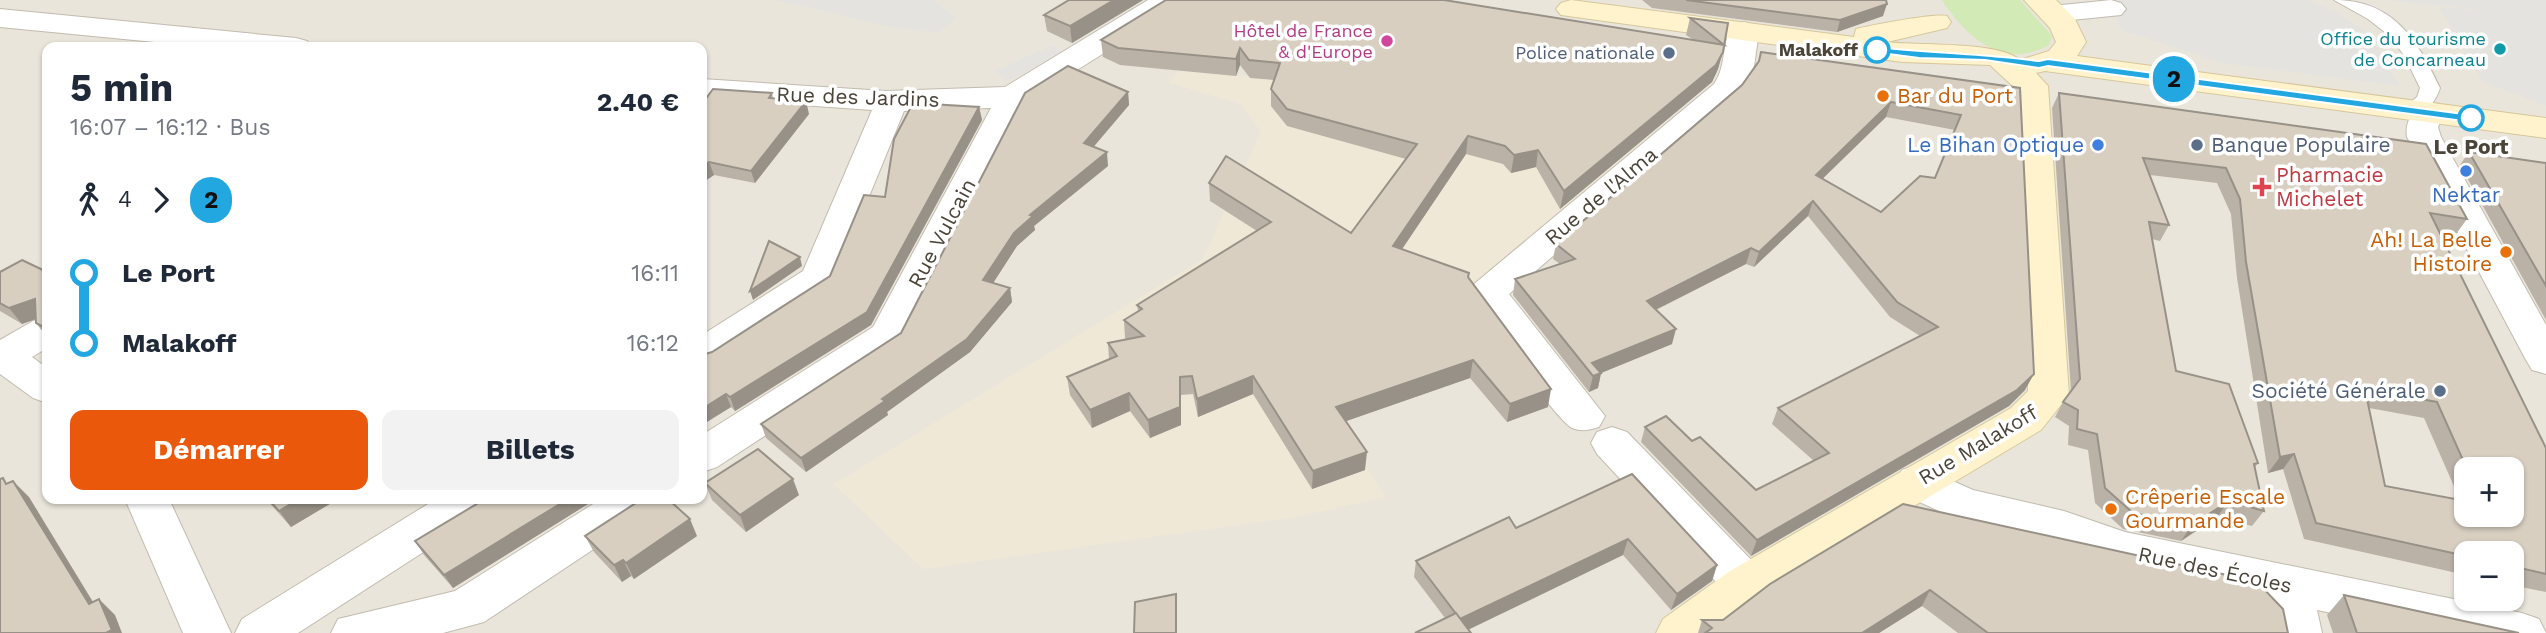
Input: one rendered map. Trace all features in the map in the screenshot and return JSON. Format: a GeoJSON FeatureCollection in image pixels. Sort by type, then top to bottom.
{"type":"FeatureCollection","features":[{"type":"Feature","properties":{"kind":"main road"},"geometry":{"type":"LineString","coordinates":[[1612,0],[1864,35],[1922,27]]}},
{"type":"Feature","properties":{"kind":"main road"},"geometry":{"type":"LineString","coordinates":[[1570,3],[1744,31],[1922,27],[1994,59],[2059,52],[2159,76],[2546,128]]}},
{"type":"Feature","properties":{"kind":"main road"},"geometry":{"type":"LineString","coordinates":[[2045,7],[2064,25],[2059,52]]}},
{"type":"Feature","properties":{"kind":"main road","name":"Rue Malakoff"},"geometry":{"type":"LineString","coordinates":[[1680,633],[1746,583],[2026,419],[2044,404],[2049,395],[2032,86],[1994,59]]}},
{"type":"Feature","properties":{"kind":"street"},"geometry":{"type":"LineString","coordinates":[[1013,96],[1169,0]]}},
{"type":"Feature","properties":{"kind":"street"},"geometry":{"type":"LineString","coordinates":[[2045,7],[2111,9]]}},
{"type":"Feature","properties":{"kind":"street"},"geometry":{"type":"LineString","coordinates":[[0,18],[245,42]]}},
{"type":"Feature","properties":{"kind":"street","name":"Rue de l'Alma"},"geometry":{"type":"LineString","coordinates":[[1744,31],[1737,74],[1725,91],[1487,293],[1598,430],[1746,583]]}},
{"type":"Feature","properties":{"kind":"street","name":"Rue des Jardins"},"geometry":{"type":"LineString","coordinates":[[707,88],[965,102],[1013,96]]}},
{"type":"Feature","properties":{"kind":"street","name":"Rue Vulcain"},"geometry":{"type":"LineString","coordinates":[[707,453],[888,336],[1013,96]]}},
{"type":"Feature","properties":{"kind":"street"},"geometry":{"type":"LineString","coordinates":[[707,350],[819,278],[893,99]]}},
{"type":"Feature","properties":{"kind":"street"},"geometry":{"type":"LineString","coordinates":[[2420,111],[2424,137],[2546,360]]}},
{"type":"Feature","properties":{"kind":"street"},"geometry":{"type":"LineString","coordinates":[[42,333],[1,355],[42,384]]}},
{"type":"Feature","properties":{"kind":"street","name":"Rue des Écoles"},"geometry":{"type":"LineString","coordinates":[[1917,482],[1963,505],[2064,529],[2123,550],[2522,633]]}},
{"type":"Feature","properties":{"kind":"street"},"geometry":{"type":"LineString","coordinates":[[149,504],[207,633]]}},
{"type":"Feature","properties":{"kind":"street"},"geometry":{"type":"LineString","coordinates":[[259,633],[463,504]]}},
{"type":"Feature","properties":{"kind":"street"},"geometry":{"type":"LineString","coordinates":[[355,633],[467,608],[627,504]]}},
{"type":"Feature","properties":{"kind":"street"},"geometry":{"type":"LineString","coordinates":[[2289,586],[2298,633]]}},
{"type":"Feature","properties":{"kind":"lane"},"geometry":{"type":"LineString","coordinates":[[2343,0],[2382,18],[2398,30],[2417,58],[2430,88],[2420,111]]}},
{"type":"Feature","properties":{"kind":"shaded area"},"geometry":{"type":"Polygon","coordinates":[[[0,0],[2546,0],[2546,633],[0,633],[0,0]]]}},
{"type":"Feature","properties":{"kind":"shaded area"},"geometry":{"type":"Polygon","coordinates":[[[774,0],[933,0],[956,18],[938,33],[892,27],[774,0]]]}},
{"type":"Feature","properties":{"kind":"shaded area"},"geometry":{"type":"Polygon","coordinates":[[[2111,0],[2308,0],[2335,11],[2369,34],[2399,86],[2222,63],[2121,30],[2111,0]]]}},
{"type":"Feature","properties":{"kind":"shaded area"},"geometry":{"type":"Polygon","coordinates":[[[2384,0],[2546,0],[2546,106],[2483,82],[2439,7],[2496,11],[2384,0]]]}},
{"type":"Feature","properties":{"kind":"shaded area"},"geometry":{"type":"Polygon","coordinates":[[[1053,45],[1067,54],[1008,81],[995,71],[1053,45]]]}},
{"type":"Feature","properties":{"kind":"shaded area"},"geometry":{"type":"Polygon","coordinates":[[[1189,57],[1209,73],[1258,78],[1263,75],[1635,128],[1655,137],[1479,279],[1473,293],[1298,361],[1386,497],[1296,517],[923,569],[834,484],[1203,259],[1261,132],[1241,104],[1169,83],[1189,57]]]}},
{"type":"Feature","properties":{"kind":"green space"},"geometry":{"type":"Polygon","coordinates":[[[1942,0],[2020,0],[2052,36],[2049,45],[2032,52],[2001,52],[1974,37],[1942,0]]]}},
{"type":"Feature","properties":{"kind":"building"},"geometry":{"type":"Polygon","coordinates":[[[1069,0],[1114,0],[1070,26],[1044,15],[1069,0]]]}},
{"type":"Feature","properties":{"kind":"building"},"geometry":{"type":"Polygon","coordinates":[[[1166,0],[1444,0],[1724,45],[1690,18],[1728,23],[1723,52],[1716,65],[1564,191],[1538,150],[1514,155],[1505,146],[1468,136],[1393,246],[1469,273],[1468,277],[1551,389],[1510,404],[1473,360],[1336,407],[1367,452],[1313,471],[1253,376],[1197,399],[1192,376],[1180,377],[1180,407],[1148,420],[1129,393],[1090,410],[1067,377],[1117,356],[1108,343],[1144,336],[1124,320],[1142,309],[1137,305],[1271,222],[1209,183],[1226,156],[1351,233],[1417,144],[1287,109],[1271,89],[1280,63],[1249,60],[1240,48],[1236,59],[1118,48],[1101,40],[1166,0]]]}},
{"type":"Feature","properties":{"kind":"building"},"geometry":{"type":"Polygon","coordinates":[[[1686,0],[1886,0],[1887,4],[1840,20],[1686,0]]]}},
{"type":"Feature","properties":{"kind":"building"},"geometry":{"type":"Polygon","coordinates":[[[1761,52],[2020,88],[2034,374],[2017,390],[1757,540],[1645,427],[1666,416],[1692,441],[1700,437],[1756,490],[1829,453],[1778,408],[1938,327],[1897,302],[1813,201],[1759,252],[1751,248],[1647,301],[1676,329],[1592,363],[1601,373],[1593,376],[1515,279],[1575,259],[1556,244],[1742,85],[1759,61],[1761,52]],[[1891,102],[1816,175],[1881,212],[1920,176],[1935,178],[1961,115],[1891,102]]]}},
{"type":"Feature","properties":{"kind":"building"},"geometry":{"type":"Polygon","coordinates":[[[1068,66],[1128,92],[1084,143],[1107,152],[1030,215],[1033,216],[1014,233],[983,280],[1010,288],[967,339],[882,399],[885,401],[801,458],[761,424],[901,333],[1025,93],[1068,66]]]}},
{"type":"Feature","properties":{"kind":"building"},"geometry":{"type":"Polygon","coordinates":[[[713,89],[772,93],[769,98],[806,101],[751,171],[707,163],[707,97],[713,89]]]}},
{"type":"Feature","properties":{"kind":"building"},"geometry":{"type":"Polygon","coordinates":[[[2059,93],[2426,144],[2467,219],[2430,213],[2546,448],[2546,574],[2524,569],[2524,541],[2454,541],[2454,553],[2316,523],[2294,454],[2280,457],[2246,262],[2240,199],[2226,168],[2143,158],[2169,225],[2149,222],[2176,371],[2229,384],[2258,463],[2254,464],[2264,511],[2229,501],[2192,525],[2133,513],[2105,488],[2097,434],[2077,429],[2078,410],[2063,402],[2080,379],[2059,93]],[[2365,389],[2385,486],[2454,499],[2454,527],[2524,527],[2524,457],[2462,457],[2437,402],[2365,389]]]}},
{"type":"Feature","properties":{"kind":"building"},"geometry":{"type":"Polygon","coordinates":[[[913,103],[979,107],[867,312],[730,397],[726,394],[707,406],[707,354],[830,276],[864,195],[885,197],[894,139],[913,103]]]}},
{"type":"Feature","properties":{"kind":"building"},"geometry":{"type":"Polygon","coordinates":[[[2469,152],[2546,163],[2546,286],[2469,152]]]}},
{"type":"Feature","properties":{"kind":"building"},"geometry":{"type":"Polygon","coordinates":[[[769,241],[800,257],[750,291],[769,241]]]}},
{"type":"Feature","properties":{"kind":"building"},"geometry":{"type":"Polygon","coordinates":[[[22,260],[42,270],[42,326],[36,323],[35,299],[9,308],[0,303],[0,272],[22,260]]]}},
{"type":"Feature","properties":{"kind":"building"},"geometry":{"type":"Polygon","coordinates":[[[758,449],[793,479],[740,515],[707,485],[707,482],[758,449]]]}},
{"type":"Feature","properties":{"kind":"building"},"geometry":{"type":"Polygon","coordinates":[[[1632,474],[1717,565],[1677,594],[1628,539],[1460,619],[1416,561],[1509,517],[1516,528],[1632,474]]]}},
{"type":"Feature","properties":{"kind":"building"},"geometry":{"type":"Polygon","coordinates":[[[3,478],[6,484],[13,481],[89,604],[99,599],[112,630],[106,633],[0,633],[0,479],[3,478]]]}},
{"type":"Feature","properties":{"kind":"building"},"geometry":{"type":"Polygon","coordinates":[[[273,504],[291,504],[279,511],[273,504]]]}},
{"type":"Feature","properties":{"kind":"building"},"geometry":{"type":"Polygon","coordinates":[[[477,504],[560,504],[444,575],[415,541],[477,504]]]}},
{"type":"Feature","properties":{"kind":"building"},"geometry":{"type":"Polygon","coordinates":[[[634,504],[674,504],[690,519],[626,563],[623,560],[614,565],[585,536],[634,504]]]}},
{"type":"Feature","properties":{"kind":"building"},"geometry":{"type":"Polygon","coordinates":[[[1903,504],[2245,579],[2262,587],[2283,609],[2288,633],[1988,633],[1930,590],[1862,633],[1705,633],[1712,628],[1702,620],[1723,620],[1770,584],[1903,504]]]}},
{"type":"Feature","properties":{"kind":"building"},"geometry":{"type":"Polygon","coordinates":[[[1176,594],[1176,633],[1134,633],[1135,602],[1176,594]]]}},
{"type":"Feature","properties":{"kind":"building"},"geometry":{"type":"Polygon","coordinates":[[[2344,595],[2519,633],[2357,633],[2344,595]]]}},
{"type":"Feature","properties":{"kind":"building"},"geometry":{"type":"Polygon","coordinates":[[[1456,613],[1471,633],[1415,633],[1456,613]]]}},
{"type":"Feature","properties":{"kind":"bus line","name":"2"},"geometry":{"type":"LineString","coordinates":[[1877,50],[1919,55],[1985,57],[2039,64],[2048,62],[2471,118]]}},
{"type":"Feature","properties":{"kind":"place","name":"Hôtel de France & d'Europe"},"geometry":{"type":"Point","coordinates":[1387,41]}},
{"type":"Feature","properties":{"kind":"place","name":"Office du tourisme de Concarneau"},"geometry":{"type":"Point","coordinates":[2500,49]}},
{"type":"Feature","properties":{"kind":"place","name":"Malakoff"},"geometry":{"type":"Point","coordinates":[1877,50]}},
{"type":"Feature","properties":{"kind":"place","name":"Police nationale"},"geometry":{"type":"Point","coordinates":[1669,53]}},
{"type":"Feature","properties":{"kind":"place","name":"Bar du Port"},"geometry":{"type":"Point","coordinates":[1883,96]}},
{"type":"Feature","properties":{"kind":"place","name":"Le Port"},"geometry":{"type":"Point","coordinates":[2471,118]}},
{"type":"Feature","properties":{"kind":"place","name":"Le Bihan Optique"},"geometry":{"type":"Point","coordinates":[2098,145]}},
{"type":"Feature","properties":{"kind":"place","name":"Banque Populaire"},"geometry":{"type":"Point","coordinates":[2197,145]}},
{"type":"Feature","properties":{"kind":"place","name":"Nektar"},"geometry":{"type":"Point","coordinates":[2466,171]}},
{"type":"Feature","properties":{"kind":"place","name":"Pharmacie Michelet"},"geometry":{"type":"Point","coordinates":[2262,187]}},
{"type":"Feature","properties":{"kind":"place","name":"Ah! La Belle Histoire"},"geometry":{"type":"Point","coordinates":[2506,252]}},
{"type":"Feature","properties":{"kind":"place","name":"Société Générale"},"geometry":{"type":"Point","coordinates":[2440,391]}},
{"type":"Feature","properties":{"kind":"place","name":"Crêperie Escale Gourmande"},"geometry":{"type":"Point","coordinates":[2111,509]}}]}
